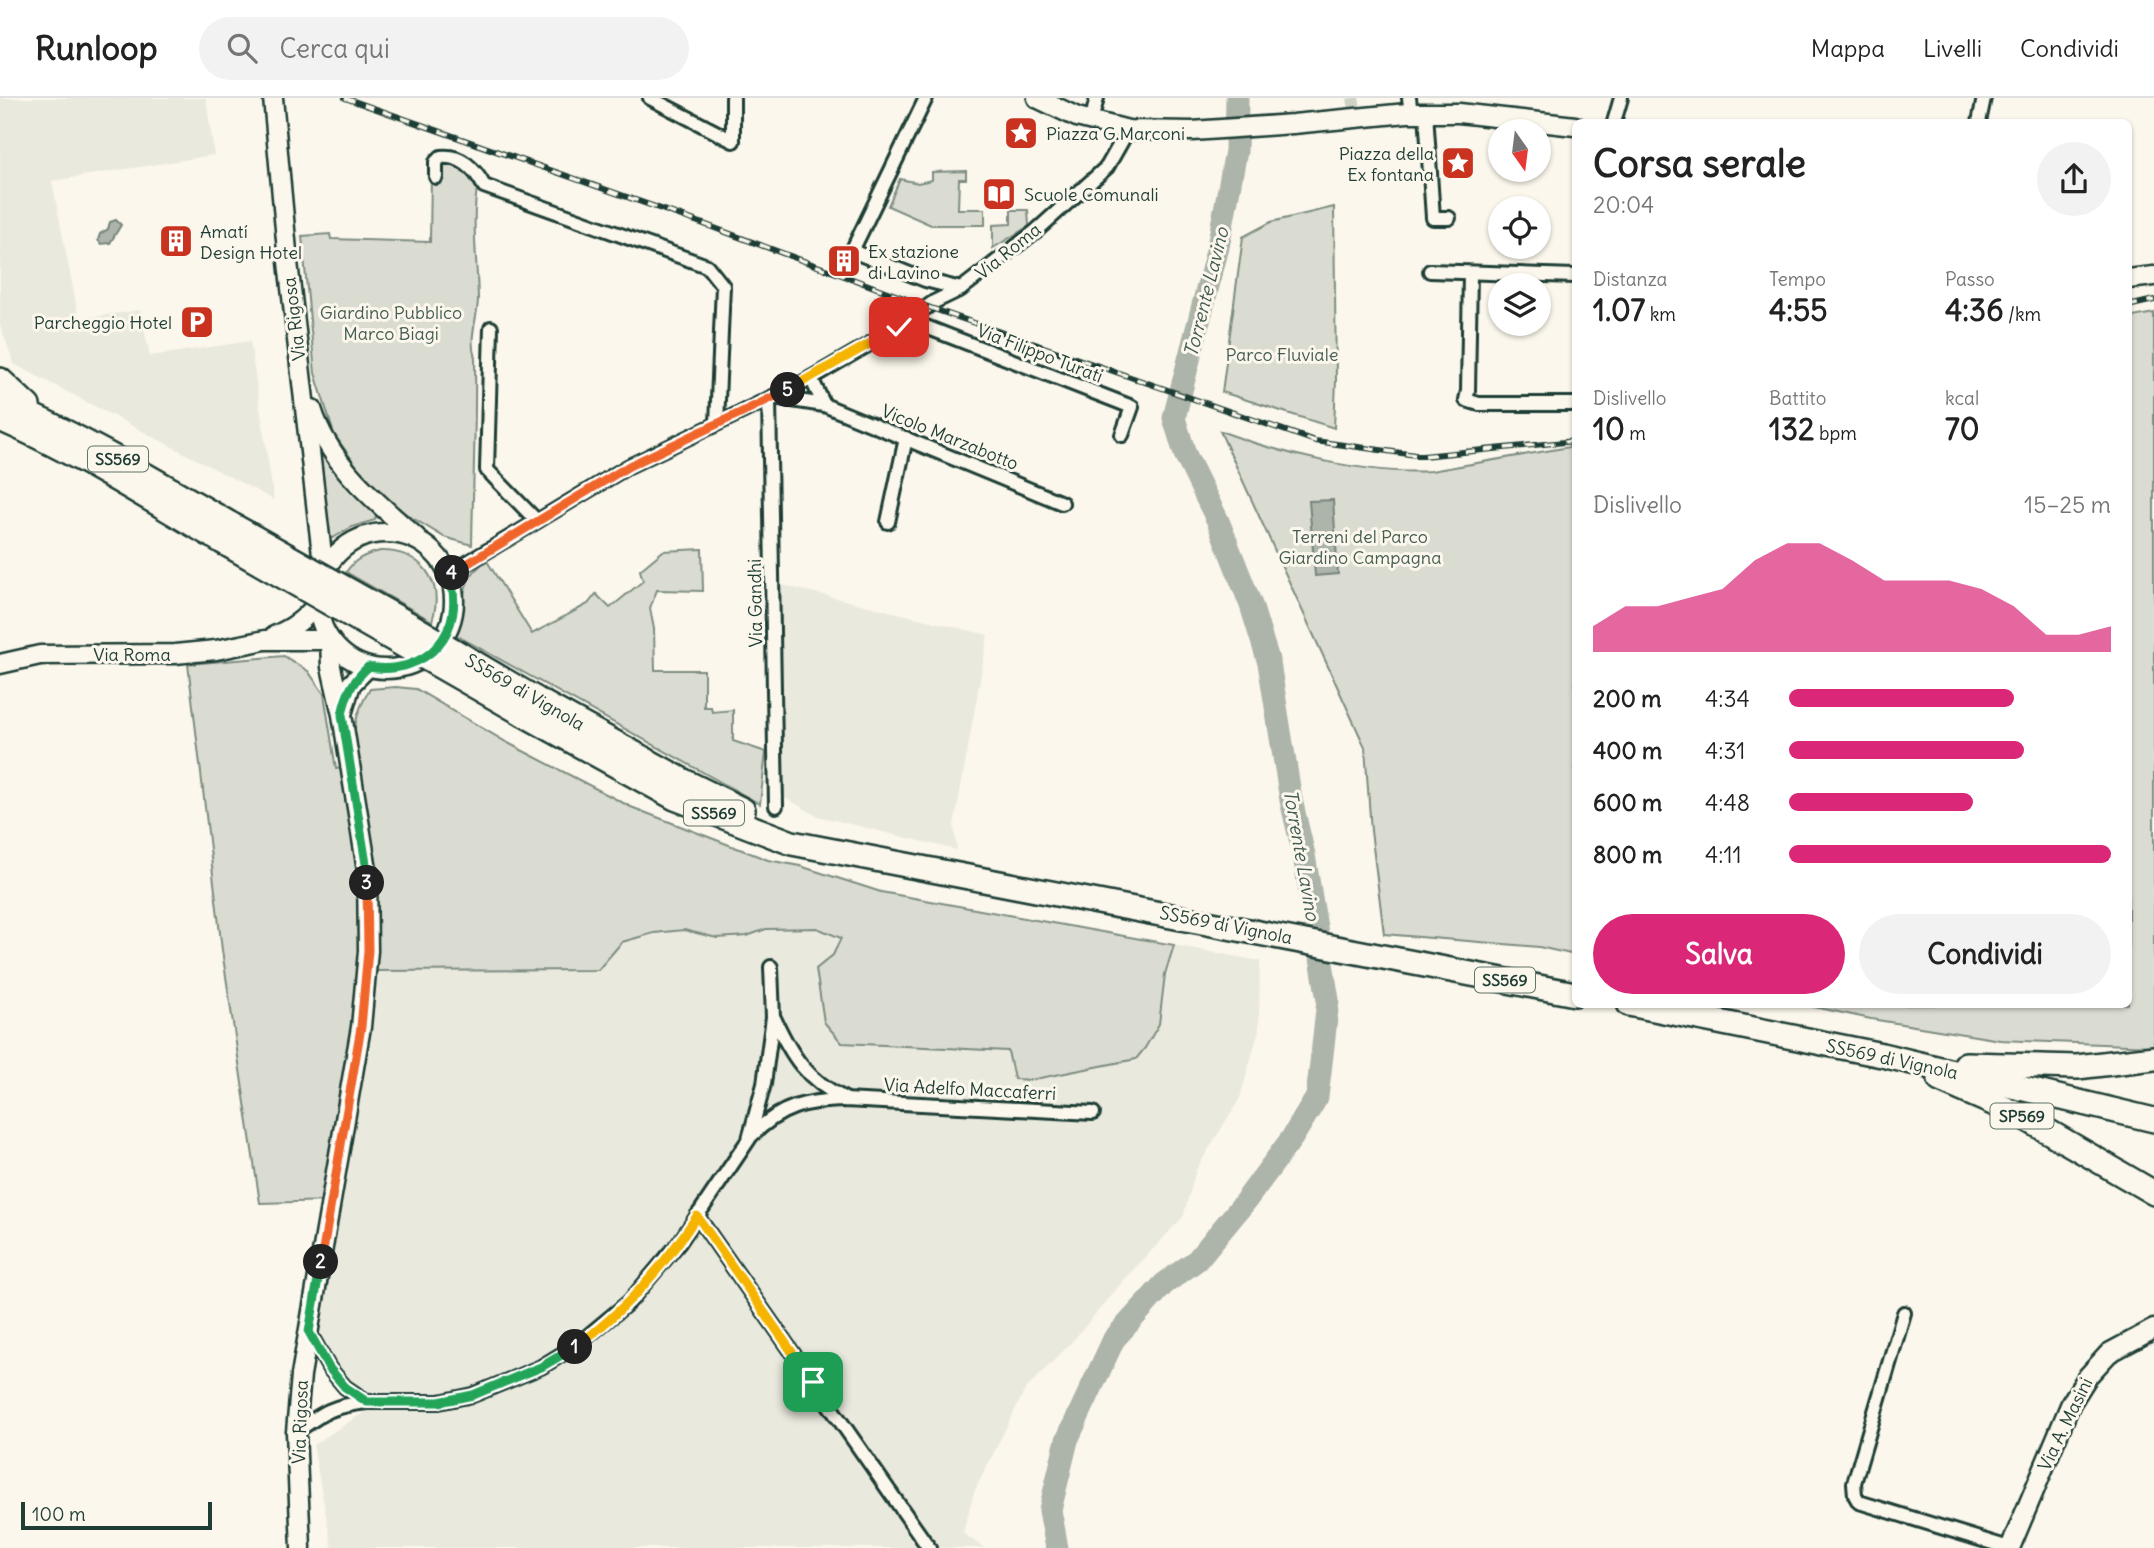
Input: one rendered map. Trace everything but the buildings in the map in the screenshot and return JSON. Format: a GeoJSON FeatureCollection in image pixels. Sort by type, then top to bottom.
{"type":"FeatureCollection","features":[{"type":"Feature","properties":{"kind":"highway"},"geometry":{"type":"LineString","coordinates":[[0,380],[44,420]]}},
{"type":"Feature","properties":{"kind":"highway","name":"SS569 di Vignola"},"geometry":{"type":"LineString","coordinates":[[0,401],[44,420],[131,465],[227,534]]}},
{"type":"Feature","properties":{"kind":"highway","name":"SS569 di Vignola"},"geometry":{"type":"LineString","coordinates":[[0,419],[407,623],[529,707],[781,829],[918,867],[1572,993]]}},
{"type":"Feature","properties":{"kind":"highway","name":"SS569 di Vignola"},"geometry":{"type":"LineString","coordinates":[[1649,1008],[1882,1055],[2154,1119]]}},
{"type":"Feature","properties":{"kind":"highway"},"geometry":{"type":"LineString","coordinates":[[1882,1055],[1977,1065],[2077,1067],[2154,1058]]}},
{"type":"Feature","properties":{"kind":"highway","name":"SP569"},"geometry":{"type":"LineString","coordinates":[[1882,1055],[2020,1115],[2154,1194]]}},
{"type":"Feature","properties":{"kind":"main road"},"geometry":{"type":"LineString","coordinates":[[1037,98],[1077,117],[1128,130],[1192,131],[1293,124],[1356,113],[1460,106],[1572,125]]}},
{"type":"Feature","properties":{"kind":"main road","name":"Via Rigosa"},"geometry":{"type":"LineString","coordinates":[[273,102],[288,262],[324,572]]}},
{"type":"Feature","properties":{"kind":"main road"},"geometry":{"type":"LineString","coordinates":[[2132,279],[2154,276]]}},
{"type":"Feature","properties":{"kind":"main road","name":"Via Rigosa"},"geometry":{"type":"LineString","coordinates":[[300,372],[317,424],[339,463],[369,496],[422,542]]}},
{"type":"Feature","properties":{"kind":"main road"},"geometry":{"type":"LineString","coordinates":[[371,534],[399,534],[422,542],[438,556],[453,586],[455,607],[448,632],[440,644],[430,654],[406,667],[392,669],[368,667],[343,654],[330,640],[319,616],[318,603],[324,572],[343,548],[371,534]]}},
{"type":"Feature","properties":{"kind":"main road","name":"Via Roma"},"geometry":{"type":"LineString","coordinates":[[0,664],[28,657],[66,653],[134,655],[216,650],[265,640],[291,629],[305,619],[318,603]]}},
{"type":"Feature","properties":{"kind":"main road","name":"Via Roma"},"geometry":{"type":"LineString","coordinates":[[265,640],[330,640]]}},
{"type":"Feature","properties":{"kind":"main road","name":"Via Rigosa"},"geometry":{"type":"LineString","coordinates":[[301,1548],[296,1432],[301,1375],[361,1027],[368,951],[367,870],[342,715],[331,667],[330,640]]}},
{"type":"Feature","properties":{"kind":"main road","name":"Via Rigosa"},"geometry":{"type":"LineString","coordinates":[[342,715],[351,684],[368,667]]}},
{"type":"Feature","properties":{"kind":"main road","name":"Via A. Masini"},"geometry":{"type":"LineString","coordinates":[[2009,1548],[2071,1403],[2088,1376],[2109,1353],[2154,1329]]}},
{"type":"Feature","properties":{"kind":"street"},"geometry":{"type":"LineString","coordinates":[[650,98],[733,141],[733,98]]}},
{"type":"Feature","properties":{"kind":"street"},"geometry":{"type":"LineString","coordinates":[[926,98],[852,251],[925,279],[961,289]]}},
{"type":"Feature","properties":{"kind":"street"},"geometry":{"type":"LineString","coordinates":[[1615,119],[1621,98]]}},
{"type":"Feature","properties":{"kind":"street"},"geometry":{"type":"LineString","coordinates":[[1980,119],[1984,98]]}},
{"type":"Feature","properties":{"kind":"street"},"geometry":{"type":"LineString","coordinates":[[1415,108],[1433,218],[1449,218]]}},
{"type":"Feature","properties":{"kind":"street","name":"Via Roma"},"geometry":{"type":"LineString","coordinates":[[449,574],[629,466],[811,378],[934,302],[961,289],[1035,231],[1107,167],[1128,130]]}},
{"type":"Feature","properties":{"kind":"street"},"geometry":{"type":"LineString","coordinates":[[436,177],[436,162],[441,157],[454,159],[471,167],[484,186],[707,266],[723,286],[717,423]]}},
{"type":"Feature","properties":{"kind":"street"},"geometry":{"type":"LineString","coordinates":[[1430,271],[1572,275]]}},
{"type":"Feature","properties":{"kind":"street"},"geometry":{"type":"LineString","coordinates":[[1470,273],[1468,391],[1472,402],[1572,404]]}},
{"type":"Feature","properties":{"kind":"street"},"geometry":{"type":"LineString","coordinates":[[925,279],[934,292],[934,302]]}},
{"type":"Feature","properties":{"kind":"street","name":"Via Filippo Turati"},"geometry":{"type":"LineString","coordinates":[[908,320],[1132,407],[1122,435]]}},
{"type":"Feature","properties":{"kind":"street"},"geometry":{"type":"LineString","coordinates":[[491,328],[487,470],[537,521]]}},
{"type":"Feature","properties":{"kind":"street"},"geometry":{"type":"LineString","coordinates":[[811,378],[824,405]]}},
{"type":"Feature","properties":{"kind":"street","name":"Vicolo Marzabotto"},"geometry":{"type":"LineString","coordinates":[[771,398],[824,405],[1062,503]]}},
{"type":"Feature","properties":{"kind":"street","name":"Via Gandhi"},"geometry":{"type":"LineString","coordinates":[[771,398],[776,806]]}},
{"type":"Feature","properties":{"kind":"street"},"geometry":{"type":"LineString","coordinates":[[888,522],[906,438]]}},
{"type":"Feature","properties":{"kind":"street"},"geometry":{"type":"LineString","coordinates":[[296,1432],[320,1414],[339,1405],[367,1402],[439,1402],[473,1395],[541,1367],[577,1345],[629,1302],[679,1244],[749,1139],[764,1084],[773,1017],[771,967]]}},
{"type":"Feature","properties":{"kind":"street"},"geometry":{"type":"LineString","coordinates":[[773,1017],[802,1068],[826,1090],[845,1100]]}},
{"type":"Feature","properties":{"kind":"street","name":"Via Adelfo Maccaferri"},"geometry":{"type":"LineString","coordinates":[[749,1139],[762,1125],[809,1101],[845,1100],[1093,1113]]}},
{"type":"Feature","properties":{"kind":"street"},"geometry":{"type":"LineString","coordinates":[[697,1216],[929,1548]]}},
{"type":"Feature","properties":{"kind":"street"},"geometry":{"type":"LineString","coordinates":[[1904,1313],[1854,1483],[1855,1495],[1859,1502],[2009,1548]]}},
{"type":"Feature","properties":{"kind":"street"},"geometry":{"type":"LineString","coordinates":[[309,1332],[329,1368],[345,1387],[367,1402]]}},
{"type":"Feature","properties":{"kind":"shaded area"},"geometry":{"type":"Polygon","coordinates":[[[0,98],[206,98],[214,155],[52,181],[79,319],[140,310],[150,356],[250,341],[274,500],[14,364],[0,325],[0,98]]]}},
{"type":"Feature","properties":{"kind":"shaded area"},"geometry":{"type":"Polygon","coordinates":[[[116,220],[121,225],[110,243],[101,244],[98,240],[100,234],[108,229],[110,222],[116,220]]]}},
{"type":"Feature","properties":{"kind":"shaded area"},"geometry":{"type":"Polygon","coordinates":[[[1333,500],[1338,574],[1315,576],[1309,501],[1333,500]]]}},
{"type":"Feature","properties":{"kind":"shaded area"},"geometry":{"type":"Polygon","coordinates":[[[766,581],[988,635],[954,826],[957,850],[817,816],[777,793],[766,581]]]}},
{"type":"Feature","properties":{"kind":"shaded area"},"geometry":{"type":"Polygon","coordinates":[[[817,928],[841,938],[833,955],[842,1043],[1008,1051],[1014,1079],[1159,1024],[1165,974],[1174,945],[1260,961],[1259,1030],[1240,1098],[1196,1170],[1183,1217],[1125,1279],[1071,1343],[1025,1390],[974,1492],[963,1533],[984,1548],[332,1548],[313,1445],[374,1406],[334,1374],[306,1337],[372,971],[598,970],[622,942],[654,933],[684,930],[717,938],[747,936],[766,929],[817,928]]]}},
{"type":"Feature","properties":{"kind":"green space","name":"Giardino Pubblico Marco Biagi"},"geometry":{"type":"Polygon","coordinates":[[[446,163],[462,168],[478,182],[475,225],[478,306],[473,335],[475,382],[472,545],[444,537],[396,508],[358,468],[334,434],[315,373],[302,236],[330,234],[331,239],[430,242],[431,174],[446,163]]]}},
{"type":"Feature","properties":{"kind":"green space"},"geometry":{"type":"Polygon","coordinates":[[[966,171],[966,179],[959,179],[958,209],[985,209],[985,225],[931,225],[888,206],[900,179],[918,183],[932,180],[932,172],[966,171]]]}},
{"type":"Feature","properties":{"kind":"green space","name":"Parco Fluviale"},"geometry":{"type":"Polygon","coordinates":[[[1334,207],[1334,428],[1222,392],[1243,237],[1271,222],[1334,207]]]}},
{"type":"Feature","properties":{"kind":"green space"},"geometry":{"type":"Polygon","coordinates":[[[1011,210],[1028,210],[1029,226],[993,248],[993,225],[1011,224],[1011,210]]]}},
{"type":"Feature","properties":{"kind":"green space"},"geometry":{"type":"Polygon","coordinates":[[[2154,313],[2154,1046],[2000,1040],[1819,1008],[2132,1008],[2132,317],[2154,313]]]}},
{"type":"Feature","properties":{"kind":"green space","name":"Terreni del Parco Giardino Campagna"},"geometry":{"type":"Polygon","coordinates":[[[1220,431],[1296,455],[1379,470],[1431,471],[1572,447],[1572,954],[1539,947],[1384,934],[1371,831],[1365,747],[1220,431]]]}},
{"type":"Feature","properties":{"kind":"green space"},"geometry":{"type":"Polygon","coordinates":[[[321,449],[377,513],[375,520],[352,527],[333,538],[326,535],[317,450],[321,449]]]}},
{"type":"Feature","properties":{"kind":"green space"},"geometry":{"type":"Polygon","coordinates":[[[702,549],[703,591],[657,590],[650,608],[654,629],[655,670],[704,670],[704,707],[711,707],[712,712],[733,710],[733,741],[766,752],[760,804],[456,635],[467,584],[471,576],[487,561],[532,634],[588,604],[596,594],[610,608],[643,581],[640,570],[663,551],[702,549]]]}},
{"type":"Feature","properties":{"kind":"green space"},"geometry":{"type":"Polygon","coordinates":[[[380,551],[407,556],[418,562],[426,571],[435,593],[432,621],[346,572],[360,558],[380,551]]]}},
{"type":"Feature","properties":{"kind":"green space"},"geometry":{"type":"Polygon","coordinates":[[[284,656],[308,671],[324,694],[336,769],[355,765],[355,725],[370,689],[416,689],[506,742],[631,807],[768,860],[800,866],[881,892],[1174,945],[1165,974],[1159,1024],[1136,1059],[1030,1080],[1014,1079],[1008,1051],[842,1043],[824,1022],[816,969],[833,955],[841,938],[817,928],[766,929],[747,936],[717,938],[684,930],[654,933],[622,942],[598,970],[372,971],[332,1201],[260,1203],[222,950],[188,664],[284,656]]]}},
{"type":"Feature","properties":{"kind":"waterway","name":"Torrente Lavino"},"geometry":{"type":"LineString","coordinates":[[1057,1548],[1050,1510],[1067,1440],[1114,1339],[1164,1284],[1197,1260],[1292,1138],[1317,1097],[1328,1000],[1269,663],[1251,605],[1218,521],[1185,454],[1174,418],[1218,247],[1236,151],[1237,98]]}},
{"type":"Feature","properties":{"kind":"tunnel"},"geometry":{"type":"LineString","coordinates":[[1353,98],[1355,109]]}},
{"type":"Feature","properties":{"kind":"railway"},"geometry":{"type":"LineString","coordinates":[[345,98],[701,223],[928,307],[1315,441],[1423,456],[1572,441]]}},
{"type":"Feature","properties":{"kind":"railway"},"geometry":{"type":"LineString","coordinates":[[2132,305],[2154,300]]}},
{"type":"Feature","properties":{"kind":"place","name":"Piazza G.Marconi"},"geometry":{"type":"Point","coordinates":[1021,133]}},
{"type":"Feature","properties":{"kind":"place","name":"Piazza della Ex fontana"},"geometry":{"type":"Point","coordinates":[1458,163]}},
{"type":"Feature","properties":{"kind":"place","name":"Scuole Comunali"},"geometry":{"type":"Point","coordinates":[999,194]}},
{"type":"Feature","properties":{"kind":"place","name":"Amatí Design Hotel"},"geometry":{"type":"Point","coordinates":[176,241]}},
{"type":"Feature","properties":{"kind":"place","name":"Ex stazione di Lavino"},"geometry":{"type":"Point","coordinates":[844,261]}},
{"type":"Feature","properties":{"kind":"place","name":"Parcheggio Hotel"},"geometry":{"type":"Point","coordinates":[197,322]}},
{"type":"Feature","properties":{"kind":"route"},"geometry":{"type":"LineString","coordinates":[[813,1382],[697,1216],[679,1244],[629,1302],[577,1345],[541,1367],[505,1383],[473,1395],[439,1402],[367,1402],[345,1387],[329,1368],[309,1332],[361,1027],[368,951],[367,870],[342,715],[351,684],[368,667],[406,667],[430,654],[440,644],[448,632],[455,607],[449,574],[629,466],[769,400],[899,327]]}}]}
